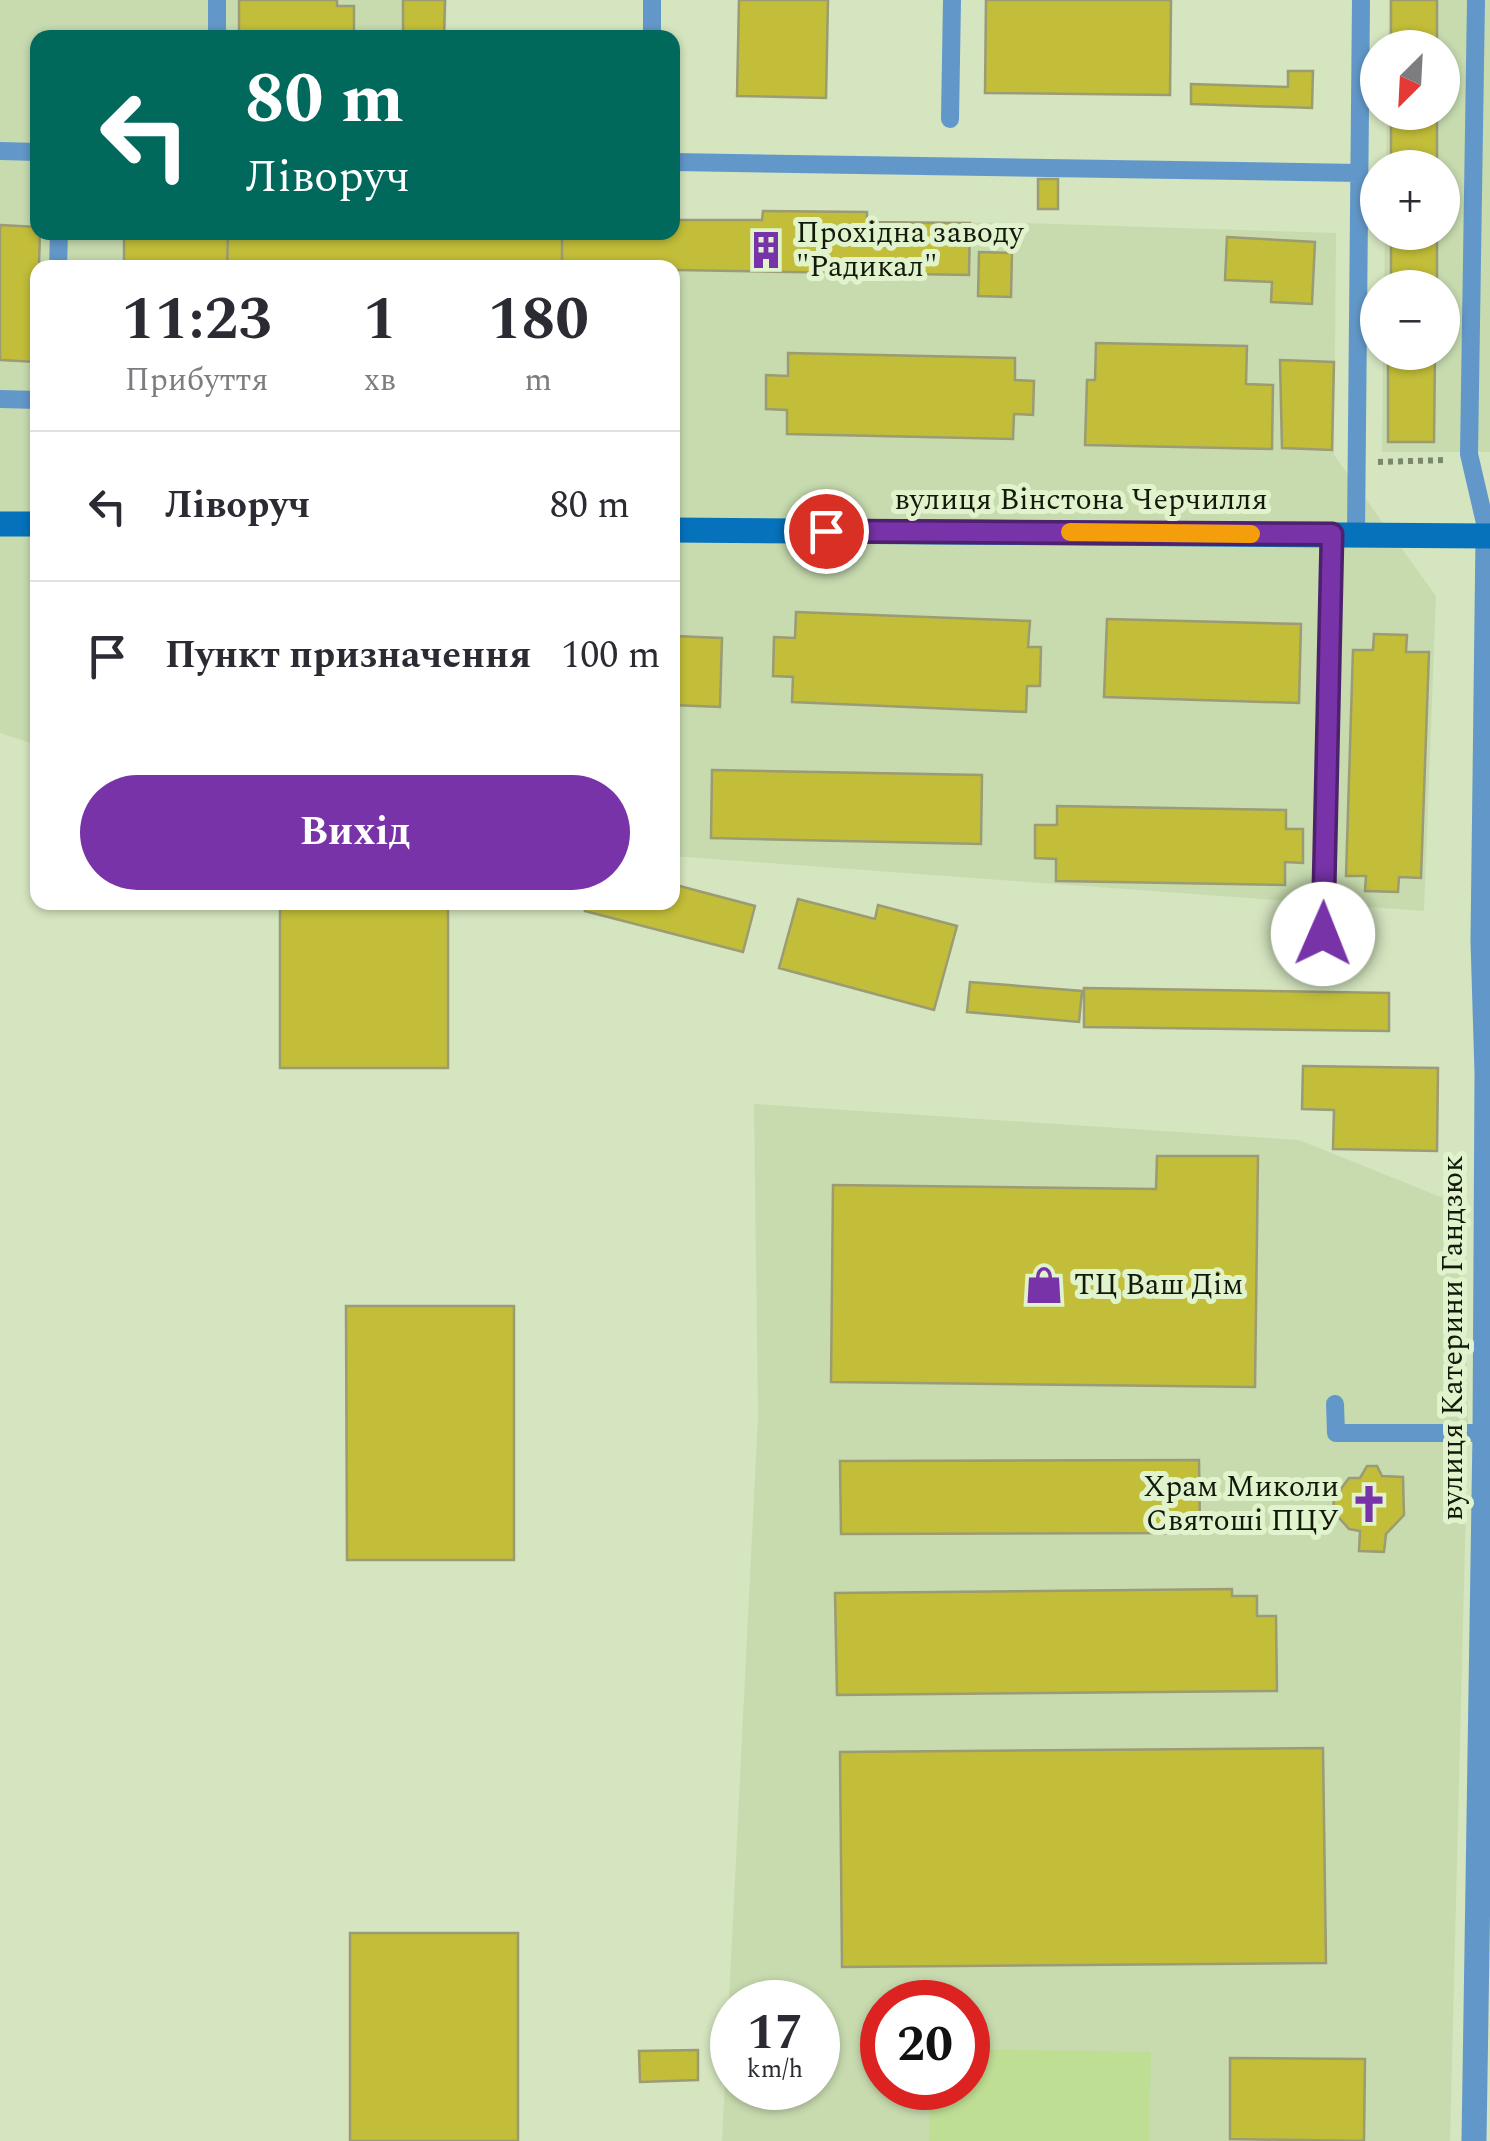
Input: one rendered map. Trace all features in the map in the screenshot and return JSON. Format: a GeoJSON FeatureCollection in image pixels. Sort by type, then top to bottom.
{"type":"FeatureCollection","features":[{"type":"Feature","properties":{"kind":"street"},"geometry":{"type":"LineString","coordinates":[[0,524],[30,524]]}},
{"type":"Feature","properties":{"kind":"street","name":"вулиця Вінстона Черчилля"},"geometry":{"type":"LineString","coordinates":[[680,530],[1489,536]]}},
{"type":"Feature","properties":{"kind":"street","name":"вулиця Катерини Гандзюк"},"geometry":{"type":"LineString","coordinates":[[1474,2141],[1485,1433],[1487,1072],[1482,941],[1489,536]]}},
{"type":"Feature","properties":{"kind":"lane"},"geometry":{"type":"LineString","coordinates":[[217,0],[217,30]]}},
{"type":"Feature","properties":{"kind":"lane"},"geometry":{"type":"LineString","coordinates":[[652,0],[652,30]]}},
{"type":"Feature","properties":{"kind":"lane"},"geometry":{"type":"LineString","coordinates":[[950,118],[952,0]]}},
{"type":"Feature","properties":{"kind":"lane"},"geometry":{"type":"LineString","coordinates":[[1360,150],[1361,0]]}},
{"type":"Feature","properties":{"kind":"lane"},"geometry":{"type":"LineString","coordinates":[[1476,0],[1469,454],[1489,536]]}},
{"type":"Feature","properties":{"kind":"lane"},"geometry":{"type":"LineString","coordinates":[[0,151],[30,152]]}},
{"type":"Feature","properties":{"kind":"lane"},"geometry":{"type":"LineString","coordinates":[[680,162],[1360,173],[1323,934]]}},
{"type":"Feature","properties":{"kind":"lane"},"geometry":{"type":"LineString","coordinates":[[1470,356],[1490,356]]}},
{"type":"Feature","properties":{"kind":"lane"},"geometry":{"type":"LineString","coordinates":[[0,399],[30,400]]}},
{"type":"Feature","properties":{"kind":"lane"},"geometry":{"type":"LineString","coordinates":[[1335,1404],[1336,1433],[1485,1433]]}},
{"type":"Feature","properties":{"kind":"path"},"geometry":{"type":"LineString","coordinates":[[1377,462],[1454,460]]}},
{"type":"Feature","properties":{"kind":"shaded area"},"geometry":{"type":"Polygon","coordinates":[[[0,0],[447,0],[446,30],[30,30],[30,240],[680,240],[680,219],[1024,223],[1336,233],[1334,455],[1436,596],[1424,911],[680,857],[680,260],[30,260],[30,743],[0,733],[0,0]]]}},
{"type":"Feature","properties":{"kind":"shaded area"},"geometry":{"type":"Polygon","coordinates":[[[1389,0],[1490,0],[1490,452],[1382,452],[1383,370],[1460,370],[1460,270],[1384,270],[1385,250],[1460,250],[1460,150],[1386,150],[1387,130],[1460,130],[1460,30],[1388,30],[1389,0]]]}},
{"type":"Feature","properties":{"kind":"shaded area"},"geometry":{"type":"Polygon","coordinates":[[[754,1104],[1299,1140],[1463,1206],[1468,1423],[1450,2141],[722,2141],[724,2110],[840,2110],[840,1980],[730,1980],[758,1416],[754,1104]]]}},
{"type":"Feature","properties":{"kind":"shaded area"},"geometry":{"type":"Polygon","coordinates":[[[990,2049],[1151,2052],[1149,2141],[929,2141],[930,2110],[990,2110],[990,2049]]]}},
{"type":"Feature","properties":{"kind":"building"},"geometry":{"type":"Polygon","coordinates":[[[239,0],[337,0],[337,6],[354,6],[354,30],[239,30],[239,0]]]}},
{"type":"Feature","properties":{"kind":"building"},"geometry":{"type":"Polygon","coordinates":[[[403,0],[445,0],[444,30],[403,30],[403,0]]]}},
{"type":"Feature","properties":{"kind":"building"},"geometry":{"type":"Polygon","coordinates":[[[739,0],[828,0],[826,98],[737,96],[739,0]]]}},
{"type":"Feature","properties":{"kind":"building"},"geometry":{"type":"Polygon","coordinates":[[[986,0],[1171,0],[1170,95],[985,93],[986,0]]]}},
{"type":"Feature","properties":{"kind":"building"},"geometry":{"type":"Polygon","coordinates":[[[1391,0],[1437,0],[1437,30],[1391,30],[1391,0]]]}},
{"type":"Feature","properties":{"kind":"building"},"geometry":{"type":"Polygon","coordinates":[[[1288,71],[1313,71],[1312,108],[1191,104],[1191,84],[1288,87],[1288,71]]]}},
{"type":"Feature","properties":{"kind":"building"},"geometry":{"type":"Polygon","coordinates":[[[1391,130],[1437,130],[1437,150],[1391,150],[1391,130]]]}},
{"type":"Feature","properties":{"kind":"building"},"geometry":{"type":"Polygon","coordinates":[[[1038,179],[1058,179],[1058,209],[1038,209],[1038,179]]]}},
{"type":"Feature","properties":{"kind":"building","name":"Прохідна заводу \"Радикал\""},"geometry":{"type":"Polygon","coordinates":[[[763,211],[867,212],[867,222],[970,223],[969,275],[680,270],[680,260],[562,260],[562,240],[680,240],[680,220],[762,220],[763,211]]]}},
{"type":"Feature","properties":{"kind":"building"},"geometry":{"type":"Polygon","coordinates":[[[0,225],[30,227],[30,240],[40,240],[39,260],[30,260],[30,362],[0,360],[0,225]]]}},
{"type":"Feature","properties":{"kind":"building"},"geometry":{"type":"Polygon","coordinates":[[[1227,237],[1315,242],[1312,304],[1271,302],[1272,282],[1225,280],[1227,237]]]}},
{"type":"Feature","properties":{"kind":"building"},"geometry":{"type":"Polygon","coordinates":[[[124,240],[228,240],[227,260],[124,260],[124,240]]]}},
{"type":"Feature","properties":{"kind":"building"},"geometry":{"type":"Polygon","coordinates":[[[228,240],[562,240],[562,260],[227,260],[228,240]]]}},
{"type":"Feature","properties":{"kind":"building"},"geometry":{"type":"Polygon","coordinates":[[[1391,250],[1437,250],[1437,270],[1391,270],[1391,250]]]}},
{"type":"Feature","properties":{"kind":"building"},"geometry":{"type":"Polygon","coordinates":[[[979,252],[1012,253],[1011,297],[978,296],[979,252]]]}},
{"type":"Feature","properties":{"kind":"building"},"geometry":{"type":"Polygon","coordinates":[[[1096,343],[1247,346],[1246,384],[1273,385],[1272,449],[1085,445],[1087,380],[1095,380],[1096,343]]]}},
{"type":"Feature","properties":{"kind":"building"},"geometry":{"type":"Polygon","coordinates":[[[788,353],[1015,358],[1015,380],[1034,381],[1033,415],[1014,414],[1013,439],[787,434],[787,410],[766,409],[766,375],[788,376],[788,353]]]}},
{"type":"Feature","properties":{"kind":"building"},"geometry":{"type":"Polygon","coordinates":[[[1280,360],[1334,362],[1332,450],[1282,448],[1280,360]]]}},
{"type":"Feature","properties":{"kind":"building"},"geometry":{"type":"Polygon","coordinates":[[[1388,370],[1435,370],[1434,442],[1388,442],[1388,370]]]}},
{"type":"Feature","properties":{"kind":"building"},"geometry":{"type":"Polygon","coordinates":[[[796,612],[1030,621],[1028,647],[1041,647],[1040,686],[1027,686],[1026,712],[792,702],[793,677],[773,676],[774,637],[795,638],[796,612]]]}},
{"type":"Feature","properties":{"kind":"building"},"geometry":{"type":"Polygon","coordinates":[[[1107,619],[1301,624],[1299,703],[1104,697],[1107,619]]]}},
{"type":"Feature","properties":{"kind":"building"},"geometry":{"type":"Polygon","coordinates":[[[1374,634],[1407,635],[1406,652],[1429,652],[1421,878],[1399,877],[1398,892],[1365,891],[1366,876],[1346,876],[1353,650],[1373,650],[1374,634]]]}},
{"type":"Feature","properties":{"kind":"building"},"geometry":{"type":"Polygon","coordinates":[[[680,636],[722,638],[720,707],[680,705],[680,636]]]}},
{"type":"Feature","properties":{"kind":"building"},"geometry":{"type":"Polygon","coordinates":[[[712,770],[982,775],[981,844],[711,838],[712,770]]]}},
{"type":"Feature","properties":{"kind":"building"},"geometry":{"type":"Polygon","coordinates":[[[1057,806],[1286,810],[1286,829],[1303,829],[1303,863],[1285,862],[1285,885],[1056,881],[1056,859],[1035,858],[1035,825],[1057,825],[1057,806]]]}},
{"type":"Feature","properties":{"kind":"building"},"geometry":{"type":"Polygon","coordinates":[[[680,886],[755,906],[743,952],[585,911],[680,910],[680,886]]]}},
{"type":"Feature","properties":{"kind":"building"},"geometry":{"type":"Polygon","coordinates":[[[798,899],[875,919],[878,905],[957,926],[934,1010],[779,968],[798,899]]]}},
{"type":"Feature","properties":{"kind":"building"},"geometry":{"type":"Polygon","coordinates":[[[280,910],[448,910],[448,1068],[280,1068],[280,910]]]}},
{"type":"Feature","properties":{"kind":"building"},"geometry":{"type":"Polygon","coordinates":[[[970,982],[1082,991],[1079,1022],[967,1012],[970,982]]]}},
{"type":"Feature","properties":{"kind":"building"},"geometry":{"type":"Polygon","coordinates":[[[1084,988],[1389,993],[1389,1031],[1084,1027],[1084,988]]]}},
{"type":"Feature","properties":{"kind":"building"},"geometry":{"type":"Polygon","coordinates":[[[1303,1066],[1438,1068],[1437,1151],[1333,1149],[1334,1110],[1302,1109],[1303,1066]]]}},
{"type":"Feature","properties":{"kind":"building","name":"ТЦ Ваш Дім"},"geometry":{"type":"Polygon","coordinates":[[[1157,1156],[1258,1156],[1255,1387],[831,1382],[833,1185],[1156,1189],[1157,1156]]]}},
{"type":"Feature","properties":{"kind":"building"},"geometry":{"type":"Polygon","coordinates":[[[346,1306],[514,1306],[514,1560],[347,1560],[346,1306]]]}},
{"type":"Feature","properties":{"kind":"building"},"geometry":{"type":"Polygon","coordinates":[[[1199,1460],[1200,1533],[841,1534],[840,1461],[1199,1460]]]}},
{"type":"Feature","properties":{"kind":"building","name":"Храм Миколи Святоші ПЦУ"},"geometry":{"type":"Polygon","coordinates":[[[1367,1466],[1377,1466],[1382,1476],[1403,1477],[1404,1515],[1386,1534],[1384,1552],[1359,1551],[1360,1531],[1349,1529],[1333,1511],[1334,1498],[1349,1478],[1360,1478],[1367,1466]]]}},
{"type":"Feature","properties":{"kind":"building"},"geometry":{"type":"Polygon","coordinates":[[[1232,1589],[1232,1596],[1257,1596],[1257,1616],[1276,1616],[1277,1691],[837,1695],[835,1593],[1232,1589]]]}},
{"type":"Feature","properties":{"kind":"building"},"geometry":{"type":"Polygon","coordinates":[[[1323,1748],[1326,1963],[842,1967],[840,1752],[1323,1748]]]}},
{"type":"Feature","properties":{"kind":"building"},"geometry":{"type":"Polygon","coordinates":[[[350,1933],[518,1933],[518,2141],[350,2141],[350,1933]]]}},
{"type":"Feature","properties":{"kind":"building"},"geometry":{"type":"Polygon","coordinates":[[[698,2050],[698,2080],[640,2082],[639,2051],[698,2050]]]}},
{"type":"Feature","properties":{"kind":"building"},"geometry":{"type":"Polygon","coordinates":[[[1230,2058],[1365,2059],[1364,2141],[1230,2139],[1230,2058]]]}},
{"type":"Feature","properties":{"kind":"slow traffic"},"geometry":{"type":"LineString","coordinates":[[1070,532],[1251,534]]}},
{"type":"Feature","properties":{"kind":"place","name":"Прохідна заводу \"Радикал\""},"geometry":{"type":"Point","coordinates":[766,250]}},
{"type":"Feature","properties":{"kind":"place","name":"ТЦ Ваш Дім"},"geometry":{"type":"Point","coordinates":[1044,1285]}},
{"type":"Feature","properties":{"kind":"place","name":"Храм Миколи Святоші ПЦУ"},"geometry":{"type":"Point","coordinates":[1369,1504]}},
{"type":"Feature","properties":{"kind":"route"},"geometry":{"type":"LineString","coordinates":[[826,531],[1332,534],[1323,934]]}}]}
